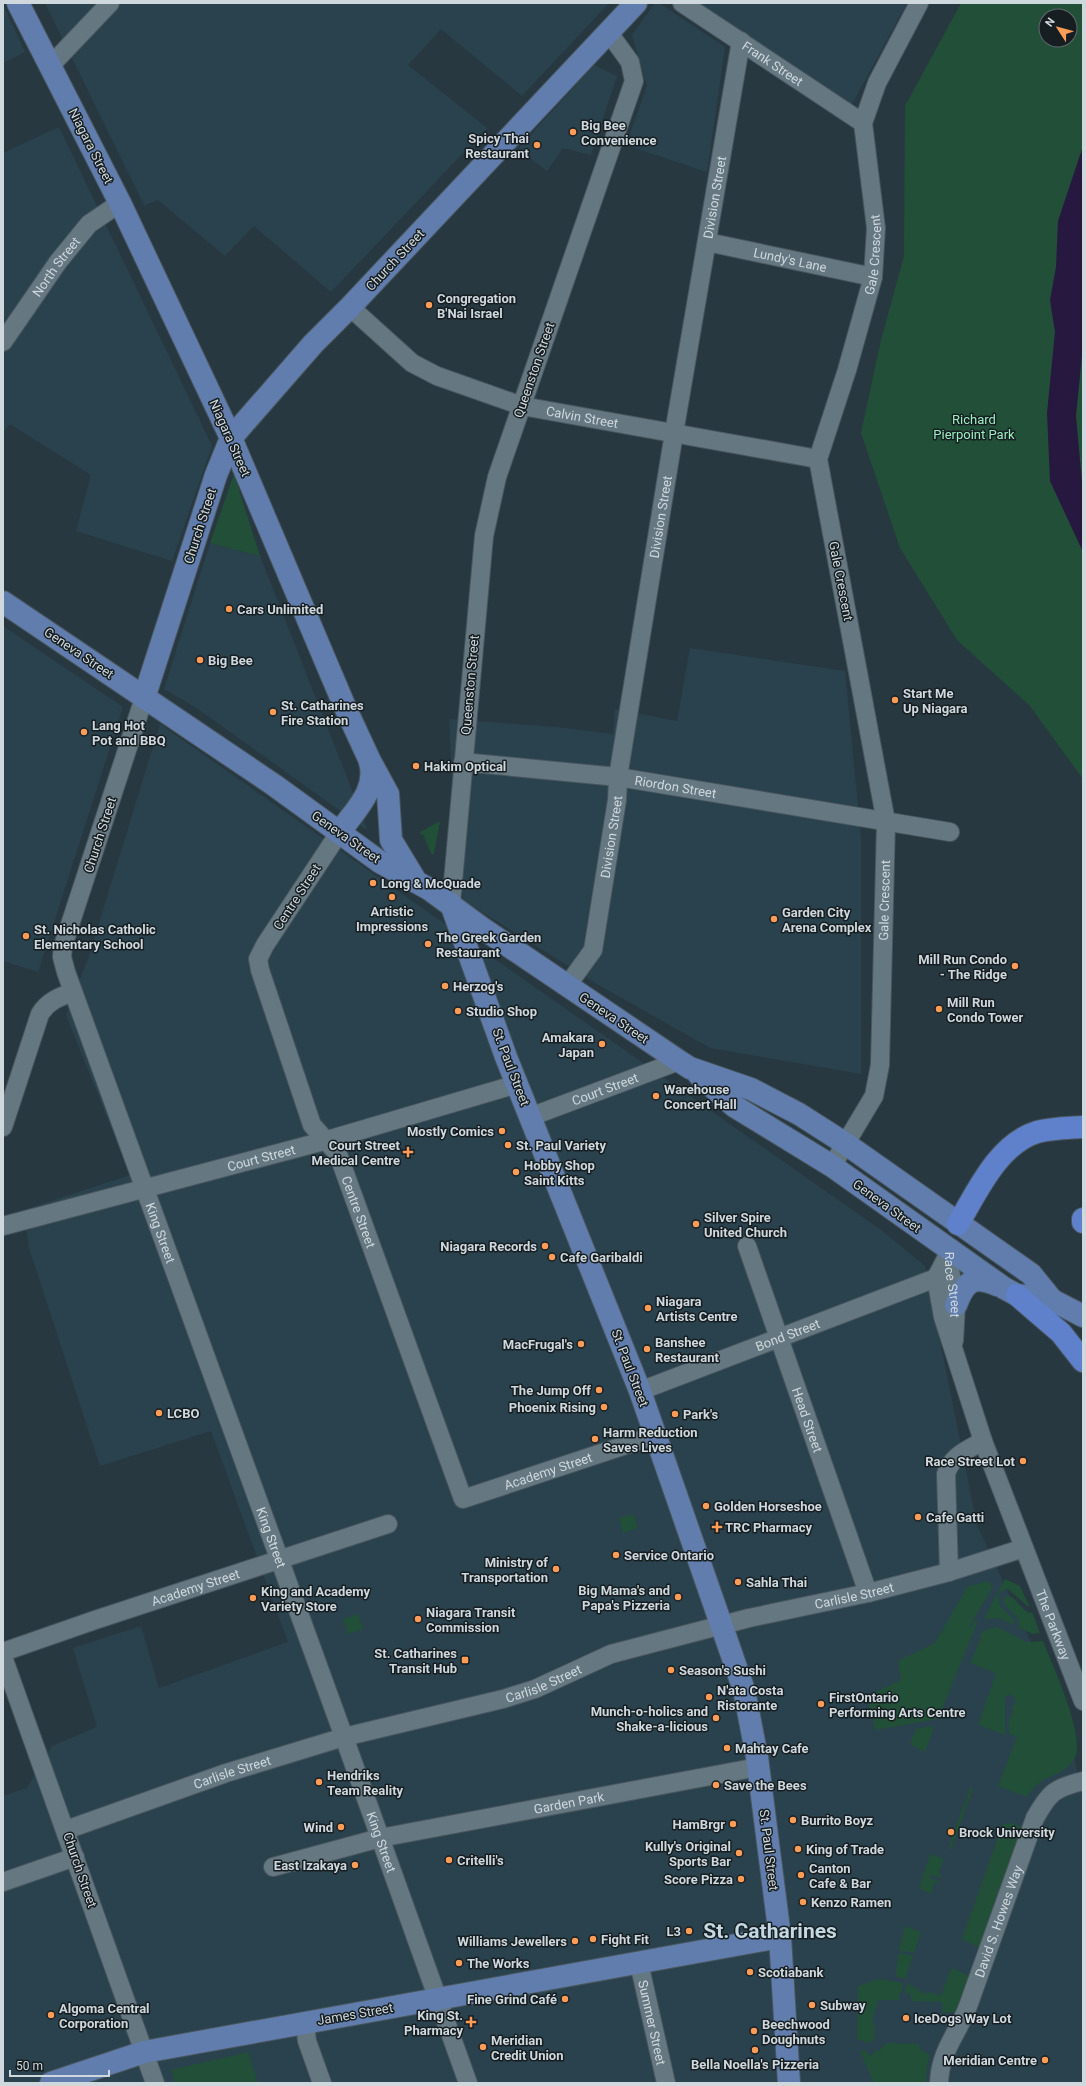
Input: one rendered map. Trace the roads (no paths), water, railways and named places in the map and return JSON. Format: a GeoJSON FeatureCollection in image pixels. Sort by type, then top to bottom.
{"type":"FeatureCollection","features":[{"type":"Feature","properties":{"kind":"highway"},"geometry":{"type":"LineString","coordinates":[[958,1224],[983,1183],[1009,1150],[1023,1139],[1037,1132],[1083,1127]]}},
{"type":"Feature","properties":{"kind":"highway"},"geometry":{"type":"LineString","coordinates":[[1010,1292],[1061,1333],[1083,1361]]}},
{"type":"Feature","properties":{"kind":"main road","name":"Niagara Street"},"geometry":{"type":"LineString","coordinates":[[18,3],[51,65],[120,203],[231,438],[370,761],[388,794],[391,840],[417,881]]}},
{"type":"Feature","properties":{"kind":"main road"},"geometry":{"type":"LineString","coordinates":[[609,33],[636,3]]}},
{"type":"Feature","properties":{"kind":"main road","name":"Church Street"},"geometry":{"type":"LineString","coordinates":[[144,698],[216,475],[231,438],[313,344],[350,307],[609,33]]}},
{"type":"Feature","properties":{"kind":"main road","name":"Geneva Street"},"geometry":{"type":"LineString","coordinates":[[3,602],[274,785],[380,862],[417,881],[451,904],[482,928],[684,1064],[734,1106],[832,1166],[950,1251],[1010,1292],[1052,1300],[1083,1316]]}},
{"type":"Feature","properties":{"kind":"main road"},"geometry":{"type":"LineString","coordinates":[[339,833],[368,793],[372,784],[373,772],[370,761]]}},
{"type":"Feature","properties":{"kind":"main road","name":"St. Paul Street"},"geometry":{"type":"LineString","coordinates":[[451,904],[517,1084],[640,1391],[744,1690],[758,1767],[780,1937],[789,2083]]}},
{"type":"Feature","properties":{"kind":"main road","name":"Geneva Street"},"geometry":{"type":"LineString","coordinates":[[684,1064],[751,1089],[799,1114],[846,1144],[1031,1274],[1052,1300]]}},
{"type":"Feature","properties":{"kind":"main road"},"geometry":{"type":"LineString","coordinates":[[950,1251],[958,1224]]}},
{"type":"Feature","properties":{"kind":"main road"},"geometry":{"type":"LineString","coordinates":[[956,1305],[962,1289],[976,1281],[986,1281],[1010,1292]]}},
{"type":"Feature","properties":{"kind":"main road","name":"James Street"},"geometry":{"type":"LineString","coordinates":[[51,2083],[144,2052],[780,1937]]}},
{"type":"Feature","properties":{"kind":"street"},"geometry":{"type":"LineString","coordinates":[[51,65],[110,3]]}},
{"type":"Feature","properties":{"kind":"street","name":"Frank Street"},"geometry":{"type":"LineString","coordinates":[[682,3],[864,123]]}},
{"type":"Feature","properties":{"kind":"street","name":"Gale Crescent"},"geometry":{"type":"LineString","coordinates":[[832,1166],[874,1096],[880,1065],[886,822],[818,460],[847,370],[873,277],[876,228],[864,123],[877,83],[919,3]]}},
{"type":"Feature","properties":{"kind":"street","name":"Queenston Street"},"geometry":{"type":"LineString","coordinates":[[451,904],[484,536],[497,477],[634,81],[630,62],[609,33]]}},
{"type":"Feature","properties":{"kind":"street","name":"Division Street"},"geometry":{"type":"LineString","coordinates":[[567,986],[593,950],[617,803],[618,777],[674,432],[741,41]]}},
{"type":"Feature","properties":{"kind":"street","name":"North Street"},"geometry":{"type":"LineString","coordinates":[[3,342],[58,262],[89,224],[120,203]]}},
{"type":"Feature","properties":{"kind":"street","name":"Lundy's Lane"},"geometry":{"type":"LineString","coordinates":[[707,242],[873,277]]}},
{"type":"Feature","properties":{"kind":"street","name":"Calvin Street"},"geometry":{"type":"LineString","coordinates":[[350,307],[412,363],[437,376],[522,406],[674,432],[818,460]]}},
{"type":"Feature","properties":{"kind":"street","name":"Church Street"},"geometry":{"type":"LineString","coordinates":[[73,992],[62,957],[63,946],[144,698]]}},
{"type":"Feature","properties":{"kind":"street","name":"Riordon Street"},"geometry":{"type":"LineString","coordinates":[[463,762],[618,777],[950,832]]}},
{"type":"Feature","properties":{"kind":"street","name":"Centre Street"},"geometry":{"type":"LineString","coordinates":[[339,833],[258,959],[260,970],[312,1125],[338,1154],[463,1499]]}},
{"type":"Feature","properties":{"kind":"street"},"geometry":{"type":"LineString","coordinates":[[3,1127],[40,1014],[45,1006],[55,999],[73,992]]}},
{"type":"Feature","properties":{"kind":"street","name":"King Street"},"geometry":{"type":"LineString","coordinates":[[73,992],[468,2083]]}},
{"type":"Feature","properties":{"kind":"street","name":"Court Street"},"geometry":{"type":"LineString","coordinates":[[530,1117],[684,1064]]}},
{"type":"Feature","properties":{"kind":"street","name":"Court Street"},"geometry":{"type":"LineString","coordinates":[[3,1226],[144,1190],[517,1084]]}},
{"type":"Feature","properties":{"kind":"street","name":"Head Street"},"geometry":{"type":"LineString","coordinates":[[747,1246],[868,1593]]}},
{"type":"Feature","properties":{"kind":"street","name":"Race Street"},"geometry":{"type":"LineString","coordinates":[[950,1251],[936,1278],[943,1317],[983,1442],[1024,1548]]}},
{"type":"Feature","properties":{"kind":"street","name":"Race Street"},"geometry":{"type":"LineString","coordinates":[[950,1251],[950,1270],[956,1305],[953,1350]]}},
{"type":"Feature","properties":{"kind":"street","name":"Bond Street"},"geometry":{"type":"LineString","coordinates":[[640,1391],[936,1278]]}},
{"type":"Feature","properties":{"kind":"street","name":"Academy Street"},"geometry":{"type":"LineString","coordinates":[[463,1499],[656,1435]]}},
{"type":"Feature","properties":{"kind":"street"},"geometry":{"type":"LineString","coordinates":[[949,1572],[946,1474],[948,1464],[959,1454],[983,1442]]}},
{"type":"Feature","properties":{"kind":"street","name":"Academy Street"},"geometry":{"type":"LineString","coordinates":[[3,1652],[101,1618],[279,1561],[388,1524]]}},
{"type":"Feature","properties":{"kind":"street","name":"Carlisle Street"},"geometry":{"type":"LineString","coordinates":[[66,1830],[226,1772],[344,1737],[503,1699],[535,1689],[611,1654],[722,1625],[868,1593],[949,1572],[1024,1548]]}},
{"type":"Feature","properties":{"kind":"street","name":"The Parkway"},"geometry":{"type":"LineString","coordinates":[[1024,1548],[1083,1701]]}},
{"type":"Feature","properties":{"kind":"street","name":"Church Street"},"geometry":{"type":"LineString","coordinates":[[3,1657],[155,2083]]}},
{"type":"Feature","properties":{"kind":"street","name":"Garden Park"},"geometry":{"type":"LineString","coordinates":[[274,1867],[380,1838],[758,1767]]}},
{"type":"Feature","properties":{"kind":"street","name":"David S. Howes Way"},"geometry":{"type":"LineString","coordinates":[[939,2083],[942,2057],[961,2025],[1035,1818],[1047,1797],[1067,1785],[1083,1781]]}},
{"type":"Feature","properties":{"kind":"street"},"geometry":{"type":"LineString","coordinates":[[3,1882],[75,1857]]}},
{"type":"Feature","properties":{"kind":"street","name":"Summer Street"},"geometry":{"type":"LineString","coordinates":[[639,1962],[666,2083]]}},
{"type":"Feature","properties":{"kind":"street"},"geometry":{"type":"LineString","coordinates":[[305,2023],[307,2041],[322,2083]]}},
{"type":"Feature","properties":{"kind":"place","name":"Big Bee Convenience"},"geometry":{"type":"Point","coordinates":[573,132]}},
{"type":"Feature","properties":{"kind":"place","name":"Spicy Thai Restaurant"},"geometry":{"type":"Point","coordinates":[537,145]}},
{"type":"Feature","properties":{"kind":"place","name":"Congregation B'Nai Israel"},"geometry":{"type":"Point","coordinates":[429,305]}},
{"type":"Feature","properties":{"kind":"place","name":"Cars Unlimited"},"geometry":{"type":"Point","coordinates":[229,609]}},
{"type":"Feature","properties":{"kind":"place","name":"Big Bee"},"geometry":{"type":"Point","coordinates":[200,660]}},
{"type":"Feature","properties":{"kind":"place","name":"Start Me Up Niagara"},"geometry":{"type":"Point","coordinates":[895,700]}},
{"type":"Feature","properties":{"kind":"place","name":"St. Catharines Fire Station"},"geometry":{"type":"Point","coordinates":[273,712]}},
{"type":"Feature","properties":{"kind":"place","name":"Lang Hot Pot and BBQ"},"geometry":{"type":"Point","coordinates":[84,732]}},
{"type":"Feature","properties":{"kind":"place","name":"Hakim Optical"},"geometry":{"type":"Point","coordinates":[416,766]}},
{"type":"Feature","properties":{"kind":"place","name":"Long & McQuade"},"geometry":{"type":"Point","coordinates":[373,883]}},
{"type":"Feature","properties":{"kind":"place","name":"Artistic Impressions"},"geometry":{"type":"Point","coordinates":[392,897]}},
{"type":"Feature","properties":{"kind":"place","name":"Garden City Arena Complex"},"geometry":{"type":"Point","coordinates":[774,919]}},
{"type":"Feature","properties":{"kind":"place","name":"St. Nicholas Catholic Elementary School"},"geometry":{"type":"Point","coordinates":[26,936]}},
{"type":"Feature","properties":{"kind":"place","name":"The Greek Garden Restaurant"},"geometry":{"type":"Point","coordinates":[428,944]}},
{"type":"Feature","properties":{"kind":"place","name":"Mill Run Condo - The Ridge"},"geometry":{"type":"Point","coordinates":[1015,966]}},
{"type":"Feature","properties":{"kind":"place","name":"Herzog's"},"geometry":{"type":"Point","coordinates":[445,986]}},
{"type":"Feature","properties":{"kind":"place","name":"Mill Run Condo Tower"},"geometry":{"type":"Point","coordinates":[939,1009]}},
{"type":"Feature","properties":{"kind":"place","name":"Studio Shop"},"geometry":{"type":"Point","coordinates":[458,1011]}},
{"type":"Feature","properties":{"kind":"place","name":"Amakara Japan"},"geometry":{"type":"Point","coordinates":[602,1044]}},
{"type":"Feature","properties":{"kind":"place","name":"Warehouse Concert Hall"},"geometry":{"type":"Point","coordinates":[656,1096]}},
{"type":"Feature","properties":{"kind":"place","name":"Mostly Comics"},"geometry":{"type":"Point","coordinates":[502,1131]}},
{"type":"Feature","properties":{"kind":"place","name":"St. Paul Variety"},"geometry":{"type":"Point","coordinates":[508,1145]}},
{"type":"Feature","properties":{"kind":"place","name":"Court Street Medical Centre"},"geometry":{"type":"Point","coordinates":[408,1152]}},
{"type":"Feature","properties":{"kind":"place","name":"Hobby Shop Saint Kitts"},"geometry":{"type":"Point","coordinates":[516,1172]}},
{"type":"Feature","properties":{"kind":"place","name":"Silver Spire United Church"},"geometry":{"type":"Point","coordinates":[696,1224]}},
{"type":"Feature","properties":{"kind":"place","name":"Niagara Records"},"geometry":{"type":"Point","coordinates":[545,1246]}},
{"type":"Feature","properties":{"kind":"place","name":"Cafe Garibaldi"},"geometry":{"type":"Point","coordinates":[552,1257]}},
{"type":"Feature","properties":{"kind":"place","name":"Niagara Artists Centre"},"geometry":{"type":"Point","coordinates":[648,1308]}},
{"type":"Feature","properties":{"kind":"place","name":"MacFrugal's"},"geometry":{"type":"Point","coordinates":[581,1344]}},
{"type":"Feature","properties":{"kind":"place","name":"Banshee Restaurant"},"geometry":{"type":"Point","coordinates":[647,1349]}},
{"type":"Feature","properties":{"kind":"place","name":"The Jump Off"},"geometry":{"type":"Point","coordinates":[599,1390]}},
{"type":"Feature","properties":{"kind":"place","name":"Phoenix Rising"},"geometry":{"type":"Point","coordinates":[604,1407]}},
{"type":"Feature","properties":{"kind":"place","name":"LCBO"},"geometry":{"type":"Point","coordinates":[159,1413]}},
{"type":"Feature","properties":{"kind":"place","name":"Park's"},"geometry":{"type":"Point","coordinates":[675,1414]}},
{"type":"Feature","properties":{"kind":"place","name":"Harm Reduction Saves Lives"},"geometry":{"type":"Point","coordinates":[595,1439]}},
{"type":"Feature","properties":{"kind":"place","name":"Race Street Lot"},"geometry":{"type":"Point","coordinates":[1023,1461]}},
{"type":"Feature","properties":{"kind":"place","name":"Golden Horseshoe"},"geometry":{"type":"Point","coordinates":[706,1506]}},
{"type":"Feature","properties":{"kind":"place","name":"Cafe Gatti"},"geometry":{"type":"Point","coordinates":[918,1517]}},
{"type":"Feature","properties":{"kind":"place","name":"TRC Pharmacy"},"geometry":{"type":"Point","coordinates":[717,1527]}},
{"type":"Feature","properties":{"kind":"place","name":"Service Ontario"},"geometry":{"type":"Point","coordinates":[616,1555]}},
{"type":"Feature","properties":{"kind":"place","name":"Ministry of Transportation"},"geometry":{"type":"Point","coordinates":[556,1569]}},
{"type":"Feature","properties":{"kind":"place","name":"Sahla Thai"},"geometry":{"type":"Point","coordinates":[738,1582]}},
{"type":"Feature","properties":{"kind":"place","name":"Big Mama's and Papa's Pizzeria"},"geometry":{"type":"Point","coordinates":[678,1597]}},
{"type":"Feature","properties":{"kind":"place","name":"King and Academy Variety Store"},"geometry":{"type":"Point","coordinates":[253,1598]}},
{"type":"Feature","properties":{"kind":"place","name":"Niagara Transit Commission"},"geometry":{"type":"Point","coordinates":[418,1619]}},
{"type":"Feature","properties":{"kind":"place","name":"St. Catharines Transit Hub"},"geometry":{"type":"Point","coordinates":[465,1660]}},
{"type":"Feature","properties":{"kind":"place","name":"Season's Sushi"},"geometry":{"type":"Point","coordinates":[671,1670]}},
{"type":"Feature","properties":{"kind":"place","name":"N'ata Costa Ristorante"},"geometry":{"type":"Point","coordinates":[709,1697]}},
{"type":"Feature","properties":{"kind":"place","name":"FirstOntario Performing Arts Centre"},"geometry":{"type":"Point","coordinates":[821,1704]}},
{"type":"Feature","properties":{"kind":"place","name":"Munch-o-holics and Shake-a-licious"},"geometry":{"type":"Point","coordinates":[716,1718]}},
{"type":"Feature","properties":{"kind":"place","name":"Mahtay Cafe"},"geometry":{"type":"Point","coordinates":[727,1748]}},
{"type":"Feature","properties":{"kind":"place","name":"Hendriks Team Reality"},"geometry":{"type":"Point","coordinates":[319,1782]}},
{"type":"Feature","properties":{"kind":"place","name":"Save the Bees"},"geometry":{"type":"Point","coordinates":[716,1785]}},
{"type":"Feature","properties":{"kind":"place","name":"Burrito Boyz"},"geometry":{"type":"Point","coordinates":[793,1820]}},
{"type":"Feature","properties":{"kind":"place","name":"HamBrgr"},"geometry":{"type":"Point","coordinates":[733,1824]}},
{"type":"Feature","properties":{"kind":"place","name":"Wind"},"geometry":{"type":"Point","coordinates":[341,1827]}},
{"type":"Feature","properties":{"kind":"place","name":"Brock University"},"geometry":{"type":"Point","coordinates":[951,1832]}},
{"type":"Feature","properties":{"kind":"place","name":"King of Trade"},"geometry":{"type":"Point","coordinates":[798,1849]}},
{"type":"Feature","properties":{"kind":"place","name":"Kully's Original Sports Bar"},"geometry":{"type":"Point","coordinates":[739,1853]}},
{"type":"Feature","properties":{"kind":"place","name":"Critelli's"},"geometry":{"type":"Point","coordinates":[449,1860]}},
{"type":"Feature","properties":{"kind":"place","name":"East Izakaya"},"geometry":{"type":"Point","coordinates":[355,1865]}},
{"type":"Feature","properties":{"kind":"place","name":"Canton Cafe & Bar"},"geometry":{"type":"Point","coordinates":[801,1875]}},
{"type":"Feature","properties":{"kind":"place","name":"Score Pizza"},"geometry":{"type":"Point","coordinates":[741,1879]}},
{"type":"Feature","properties":{"kind":"place","name":"Kenzo Ramen"},"geometry":{"type":"Point","coordinates":[803,1902]}},
{"type":"Feature","properties":{"kind":"place","name":"L3"},"geometry":{"type":"Point","coordinates":[689,1931]}},
{"type":"Feature","properties":{"kind":"place","name":"Fight Fit"},"geometry":{"type":"Point","coordinates":[593,1939]}},
{"type":"Feature","properties":{"kind":"place","name":"Williams Jewellers"},"geometry":{"type":"Point","coordinates":[575,1941]}},
{"type":"Feature","properties":{"kind":"place","name":"The Works"},"geometry":{"type":"Point","coordinates":[459,1963]}},
{"type":"Feature","properties":{"kind":"place","name":"Scotiabank"},"geometry":{"type":"Point","coordinates":[750,1972]}},
{"type":"Feature","properties":{"kind":"place","name":"Fine Grind Café"},"geometry":{"type":"Point","coordinates":[565,1999]}},
{"type":"Feature","properties":{"kind":"place","name":"Subway"},"geometry":{"type":"Point","coordinates":[812,2005]}},
{"type":"Feature","properties":{"kind":"place","name":"Algoma Central Corporation"},"geometry":{"type":"Point","coordinates":[51,2015]}},
{"type":"Feature","properties":{"kind":"place","name":"IceDogs Way Lot"},"geometry":{"type":"Point","coordinates":[906,2018]}},
{"type":"Feature","properties":{"kind":"place","name":"King St. Pharmacy"},"geometry":{"type":"Point","coordinates":[471,2022]}},
{"type":"Feature","properties":{"kind":"place","name":"Beechwood Doughnuts"},"geometry":{"type":"Point","coordinates":[754,2031]}},
{"type":"Feature","properties":{"kind":"place","name":"Meridian Credit Union"},"geometry":{"type":"Point","coordinates":[483,2047]}},
{"type":"Feature","properties":{"kind":"place","name":"Bella Noella's Pizzeria"},"geometry":{"type":"Point","coordinates":[755,2050]}},
{"type":"Feature","properties":{"kind":"place","name":"Meridian Centre"},"geometry":{"type":"Point","coordinates":[1045,2060]}},
{"type":"Feature","properties":{"kind":"district","name":"St. Catharines"},"geometry":{"type":"Point","coordinates":[770,1931]}},
{"type":"Feature","properties":{"kind":"park label","name":"Richard Pierpoint Park"},"geometry":{"type":"Point","coordinates":[974,426]}}]}
